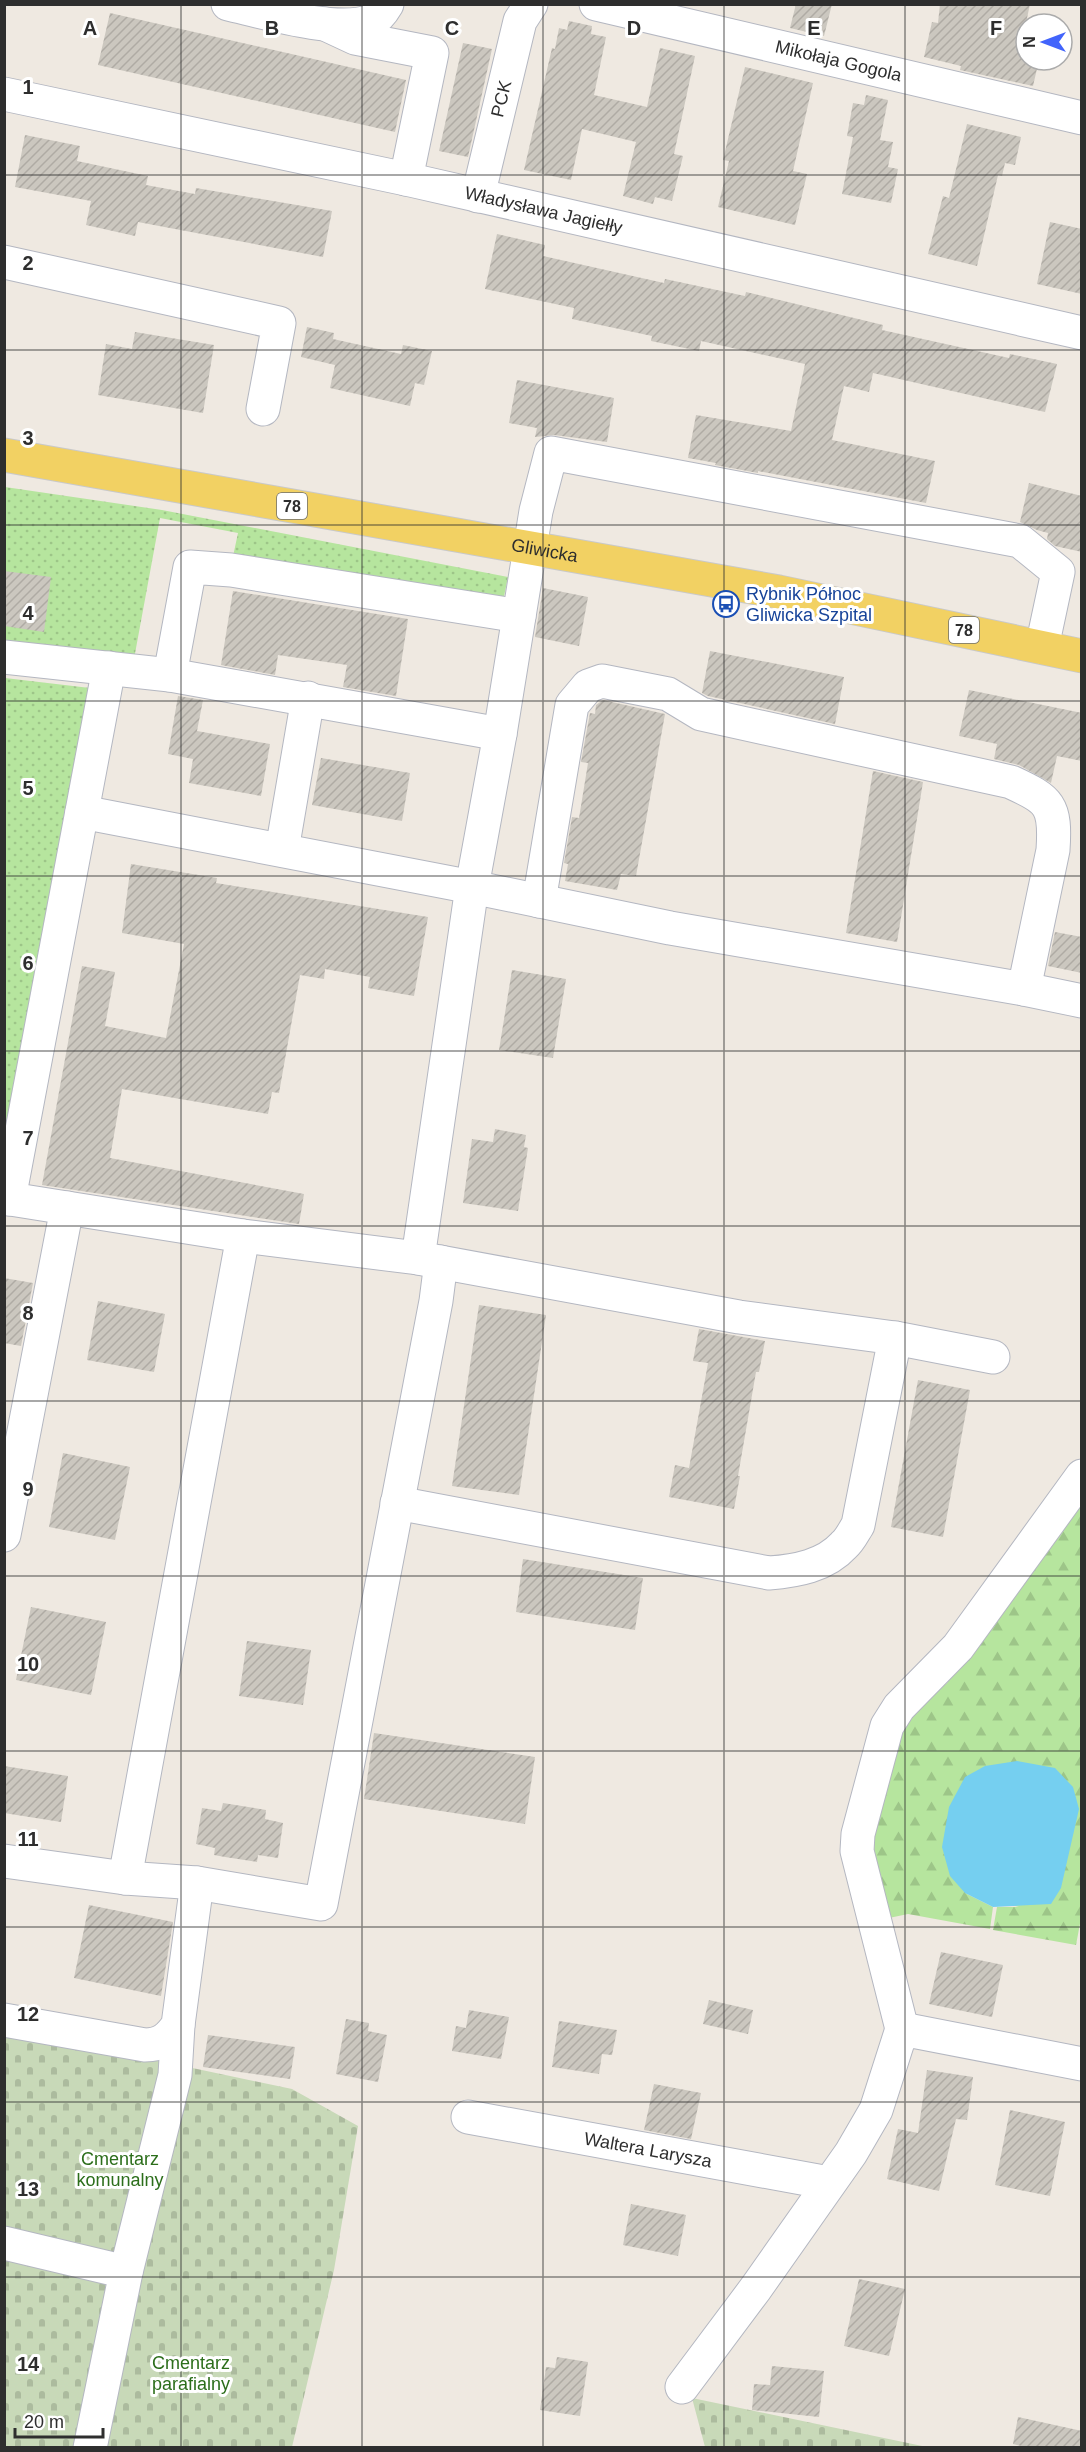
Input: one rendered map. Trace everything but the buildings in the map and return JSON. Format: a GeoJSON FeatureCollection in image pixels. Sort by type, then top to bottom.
{"type":"FeatureCollection","features":[{"type":"Feature","properties":{"kind":"main road","name":"Gliwicka"},"geometry":{"type":"LineString","coordinates":[[4,455],[802,597],[1082,656]]}},
{"type":"Feature","properties":{"kind":"street"},"geometry":{"type":"LineString","coordinates":[[228,4],[326,24],[355,38],[432,53],[406,179]]}},
{"type":"Feature","properties":{"kind":"street"},"geometry":{"type":"LineString","coordinates":[[326,24],[371,21],[380,15],[387,4]]}},
{"type":"Feature","properties":{"kind":"street","name":"PCK"},"geometry":{"type":"LineString","coordinates":[[478,196],[520,21],[531,4]]}},
{"type":"Feature","properties":{"kind":"street","name":"Mikołaja Gogola"},"geometry":{"type":"LineString","coordinates":[[596,4],[1082,118]]}},
{"type":"Feature","properties":{"kind":"street","name":"Władysława Jagiełły"},"geometry":{"type":"LineString","coordinates":[[4,94],[406,179],[1082,333]]}},
{"type":"Feature","properties":{"kind":"street"},"geometry":{"type":"LineString","coordinates":[[4,262],[279,323],[263,409]]}},
{"type":"Feature","properties":{"kind":"street"},"geometry":{"type":"LineString","coordinates":[[4,1861],[125,1878],[197,1883],[321,1904],[436,1301],[429,1260],[472,887],[500,734],[536,511],[551,453],[1020,541],[1058,572],[1042,647]]}},
{"type":"Feature","properties":{"kind":"street"},"geometry":{"type":"LineString","coordinates":[[170,675],[190,567],[231,570],[519,616]]}},
{"type":"Feature","properties":{"kind":"street"},"geometry":{"type":"LineString","coordinates":[[4,657],[170,675],[500,734]]}},
{"type":"Feature","properties":{"kind":"street"},"geometry":{"type":"LineString","coordinates":[[109,668],[7,1199],[243,1236],[429,1260],[739,1317],[895,1338],[993,1357]]}},
{"type":"Feature","properties":{"kind":"street"},"geometry":{"type":"LineString","coordinates":[[538,901],[572,705],[588,686],[602,681],[668,694],[701,714],[1011,782],[1040,795],[1050,811],[1054,834],[1053,850],[1024,988]]}},
{"type":"Feature","properties":{"kind":"street"},"geometry":{"type":"LineString","coordinates":[[282,850],[308,698]]}},
{"type":"Feature","properties":{"kind":"street"},"geometry":{"type":"LineString","coordinates":[[82,812],[472,887],[670,928],[1024,988],[1082,1001]]}},
{"type":"Feature","properties":{"kind":"street"},"geometry":{"type":"LineString","coordinates":[[4,1535],[67,1208]]}},
{"type":"Feature","properties":{"kind":"street"},"geometry":{"type":"LineString","coordinates":[[125,1878],[243,1236]]}},
{"type":"Feature","properties":{"kind":"street"},"geometry":{"type":"LineString","coordinates":[[398,1503],[769,1574],[794,1572],[820,1562],[844,1545],[858,1525],[895,1338]]}},
{"type":"Feature","properties":{"kind":"street"},"geometry":{"type":"LineString","coordinates":[[682,2387],[756,2288],[851,2153],[876,2110],[902,2029],[860,1866],[858,1834],[887,1726],[899,1707],[958,1647],[1082,1476]]}},
{"type":"Feature","properties":{"kind":"street"},"geometry":{"type":"LineString","coordinates":[[90,2448],[126,2272],[175,2075],[178,2025],[197,1883]]}},
{"type":"Feature","properties":{"kind":"street"},"geometry":{"type":"LineString","coordinates":[[4,2020],[145,2045],[156,2045],[164,2041],[178,2025]]}},
{"type":"Feature","properties":{"kind":"street"},"geometry":{"type":"LineString","coordinates":[[902,2029],[1082,2064]]}},
{"type":"Feature","properties":{"kind":"street","name":"Waltera Larysza"},"geometry":{"type":"LineString","coordinates":[[468,2117],[829,2183]]}},
{"type":"Feature","properties":{"kind":"street"},"geometry":{"type":"LineString","coordinates":[[4,2243],[126,2272]]}},
{"type":"Feature","properties":{"kind":"green space"},"geometry":{"type":"Polygon","coordinates":[[[5,487],[162,510],[508,577],[502,606],[232,561],[238,533],[160,518],[134,659],[5,650],[5,487]]]}},
{"type":"Feature","properties":{"kind":"green space"},"geometry":{"type":"Polygon","coordinates":[[[5,678],[90,688],[5,1143],[5,678]]]}},
{"type":"Feature","properties":{"kind":"green space"},"geometry":{"type":"Polygon","coordinates":[[[1081,1487],[1082,1913],[1076,1945],[993,1930],[997,1907],[1019,1907],[965,1893],[993,1907],[990,1929],[908,1914],[889,1918],[890,1914],[867,1851],[908,1714],[947,1683],[1081,1487]]]}},
{"type":"Feature","properties":{"kind":"green space","name":"Cmentarz komunalny"},"geometry":{"type":"Polygon","coordinates":[[[4,2028],[292,2089],[358,2126],[334,2270],[292,2447],[5,2447],[4,2028]]]}},
{"type":"Feature","properties":{"kind":"green space"},"geometry":{"type":"Polygon","coordinates":[[[692,2398],[927,2447],[705,2447],[692,2398]]]}},
{"type":"Feature","properties":{"kind":"water"},"geometry":{"type":"Polygon","coordinates":[[[1017,1761],[1055,1768],[1073,1787],[1079,1809],[1061,1888],[1051,1904],[993,1907],[965,1893],[950,1876],[942,1847],[949,1807],[965,1777],[985,1766],[1017,1761]]]}},
{"type":"Feature","properties":{"kind":"place","name":"Rybnik Północ Gliwicka Szpital"},"geometry":{"type":"Point","coordinates":[726,604]}},
{"type":"Feature","properties":{"kind":"park label","name":"Cmentarz parafialny"},"geometry":{"type":"Point","coordinates":[191,2373]}}]}
